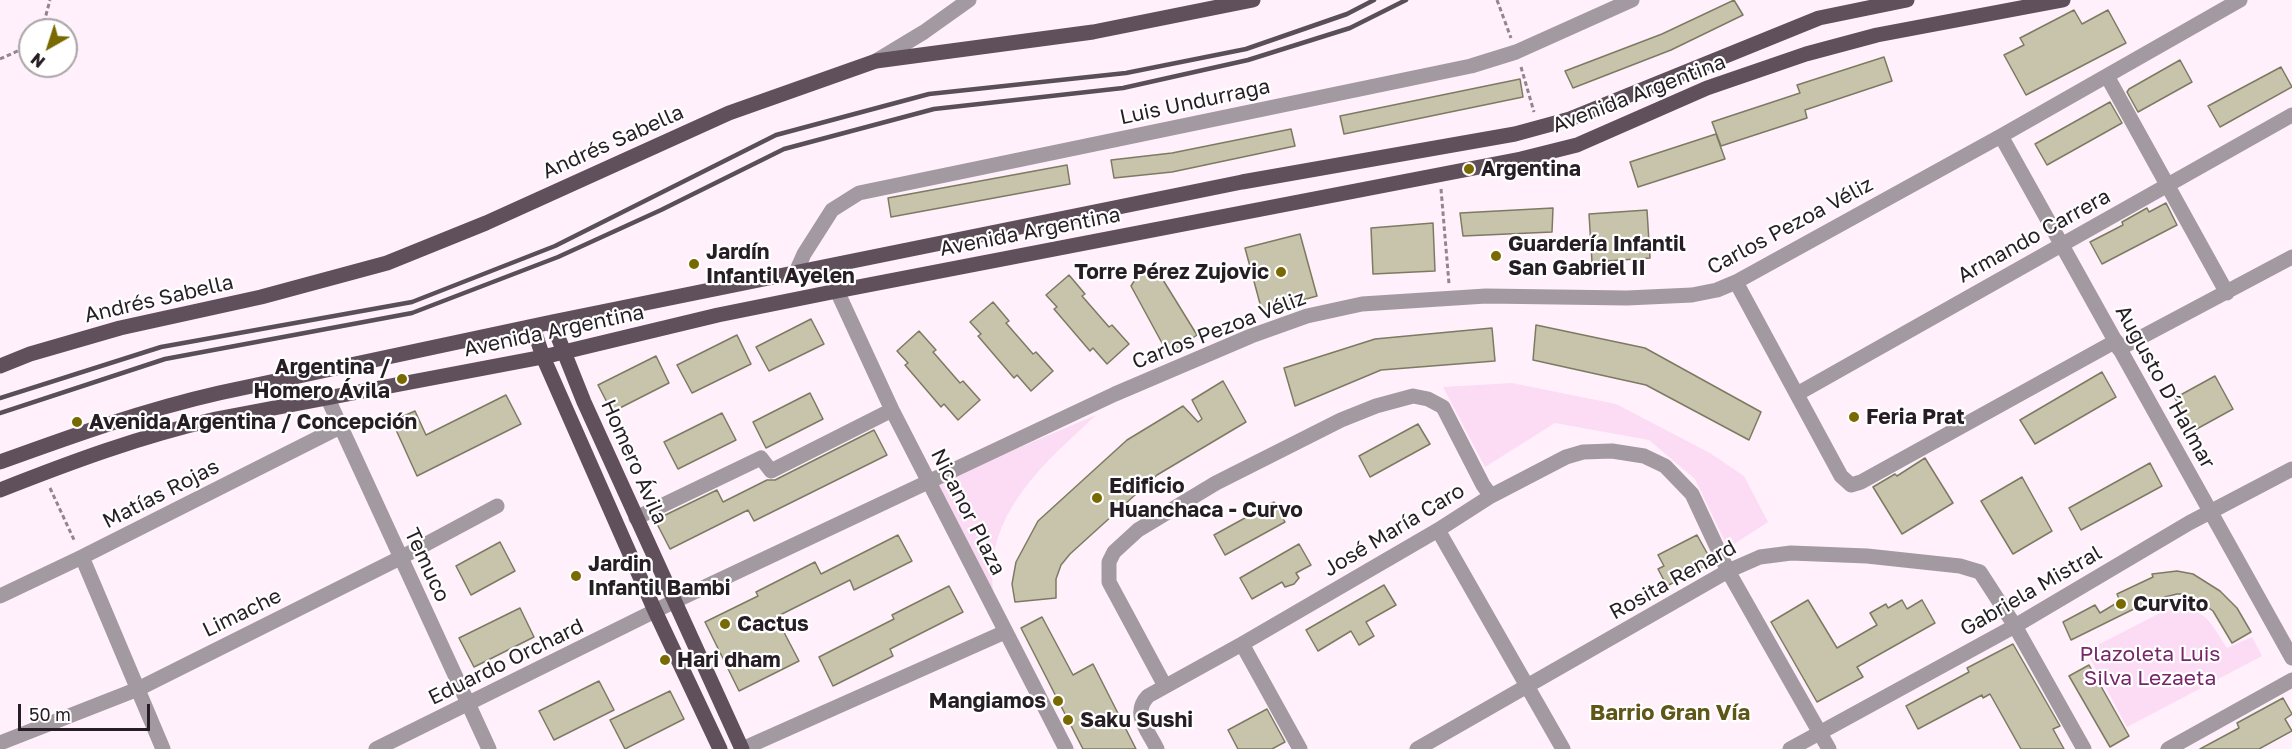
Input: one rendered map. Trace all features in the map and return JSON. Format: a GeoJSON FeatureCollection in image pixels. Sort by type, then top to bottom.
{"type":"FeatureCollection","features":[{"type":"Feature","properties":{"kind":"main road","name":"Andrés Sabella"},"geometry":{"type":"LineString","coordinates":[[0,366],[30,354],[120,328],[261,297],[387,263],[486,223],[729,113],[876,62],[1093,32],[1253,0]]}},
{"type":"Feature","properties":{"kind":"main road","name":"Avenida Argentina"},"geometry":{"type":"LineString","coordinates":[[0,462],[109,423],[174,404],[552,322],[1242,182],[1515,134],[1570,119],[1819,18],[1907,0]]}},
{"type":"Feature","properties":{"kind":"main road","name":"Avenida Argentina"},"geometry":{"type":"LineString","coordinates":[[0,489],[168,430],[543,357],[718,315],[1440,175],[1577,145],[1707,88],[1816,51],[1995,7],[2063,0]]}},
{"type":"Feature","properties":{"kind":"main road","name":"Homero Ávila"},"geometry":{"type":"LineString","coordinates":[[552,322],[636,518],[742,749]]}},
{"type":"Feature","properties":{"kind":"main road","name":"Homero Ávila"},"geometry":{"type":"LineString","coordinates":[[532,327],[543,357],[655,611],[720,749]]}},
{"type":"Feature","properties":{"kind":"street"},"geometry":{"type":"LineString","coordinates":[[876,62],[969,0]]}},
{"type":"Feature","properties":{"kind":"street","name":"Luis Undurraga"},"geometry":{"type":"LineString","coordinates":[[796,272],[804,254],[832,210],[859,193],[1471,66],[1516,52],[1632,0]]}},
{"type":"Feature","properties":{"kind":"street","name":"Carlos Pezoa Véliz"},"geometry":{"type":"LineString","coordinates":[[655,611],[1115,394],[1251,336],[1307,316],[1362,304],[1450,298],[1486,296],[1627,298],[1692,295],[1718,290],[2001,136],[2240,0]]}},
{"type":"Feature","properties":{"kind":"street"},"geometry":{"type":"LineString","coordinates":[[2107,76],[2227,293]]}},
{"type":"Feature","properties":{"kind":"street","name":"Armando Carrera"},"geometry":{"type":"LineString","coordinates":[[1797,394],[2292,115]]}},
{"type":"Feature","properties":{"kind":"street","name":"Augusto D´Halmar"},"geometry":{"type":"LineString","coordinates":[[2001,136],[2292,658]]}},
{"type":"Feature","properties":{"kind":"street"},"geometry":{"type":"LineString","coordinates":[[1736,282],[1841,476],[1851,485],[1861,482],[2118,345],[2227,293],[2292,257]]}},
{"type":"Feature","properties":{"kind":"street","name":"Nicanor Plaza"},"geometry":{"type":"LineString","coordinates":[[837,291],[892,410],[1066,749]]}},
{"type":"Feature","properties":{"kind":"street"},"geometry":{"type":"LineString","coordinates":[[1165,686],[1108,582],[1109,562],[1114,552],[1137,530],[1216,483],[1341,420],[1377,406],[1413,396],[1428,399],[1443,406],[1483,485],[1491,496]]}},
{"type":"Feature","properties":{"kind":"street","name":"Temuco"},"geometry":{"type":"LineString","coordinates":[[327,399],[489,749]]}},
{"type":"Feature","properties":{"kind":"street"},"geometry":{"type":"LineString","coordinates":[[636,518],[760,458],[771,471],[892,410]]}},
{"type":"Feature","properties":{"kind":"street","name":"Matías Rojas"},"geometry":{"type":"LineString","coordinates":[[0,596],[340,427]]}},
{"type":"Feature","properties":{"kind":"street","name":"José María Caro"},"geometry":{"type":"LineString","coordinates":[[1157,749],[1140,716],[1141,704],[1148,696],[1242,645],[1438,530],[1491,496],[1566,457],[1583,452],[1612,451],[1644,456],[1665,466],[1692,494],[1728,571]]}},
{"type":"Feature","properties":{"kind":"street","name":"Gabriela Mistral"},"geometry":{"type":"LineString","coordinates":[[1790,749],[2015,626],[2211,512],[2292,469]]}},
{"type":"Feature","properties":{"kind":"street","name":"Limache"},"geometry":{"type":"LineString","coordinates":[[0,743],[138,689],[400,558],[497,506]]}},
{"type":"Feature","properties":{"kind":"street"},"geometry":{"type":"LineString","coordinates":[[1438,530],[1563,749]]}},
{"type":"Feature","properties":{"kind":"street","name":"Rosita Renard"},"geometry":{"type":"LineString","coordinates":[[1417,749],[1728,571],[1760,557],[1791,553],[1868,556],[1976,569],[1985,576],[2015,626]]}},
{"type":"Feature","properties":{"kind":"street"},"geometry":{"type":"LineString","coordinates":[[82,557],[163,749]]}},
{"type":"Feature","properties":{"kind":"street"},"geometry":{"type":"LineString","coordinates":[[1728,571],[1828,749]]}},
{"type":"Feature","properties":{"kind":"street","name":"Eduardo Orchard"},"geometry":{"type":"LineString","coordinates":[[375,749],[655,611]]}},
{"type":"Feature","properties":{"kind":"street"},"geometry":{"type":"LineString","coordinates":[[2015,626],[2084,749]]}},
{"type":"Feature","properties":{"kind":"street"},"geometry":{"type":"LineString","coordinates":[[742,749],[1005,632]]}},
{"type":"Feature","properties":{"kind":"street"},"geometry":{"type":"LineString","coordinates":[[1242,645],[1300,749]]}},
{"type":"Feature","properties":{"kind":"street"},"geometry":{"type":"LineString","coordinates":[[2168,749],[2292,680]]}},
{"type":"Feature","properties":{"kind":"path"},"geometry":{"type":"LineString","coordinates":[[45,18],[50,0]]}},
{"type":"Feature","properties":{"kind":"path"},"geometry":{"type":"LineString","coordinates":[[1497,0],[1516,52],[1536,122]]}},
{"type":"Feature","properties":{"kind":"path"},"geometry":{"type":"LineString","coordinates":[[0,59],[18,51]]}},
{"type":"Feature","properties":{"kind":"path"},"geometry":{"type":"LineString","coordinates":[[1440,175],[1450,298]]}},
{"type":"Feature","properties":{"kind":"path"},"geometry":{"type":"LineString","coordinates":[[43,473],[82,557]]}},
{"type":"Feature","properties":{"kind":"green space"},"geometry":{"type":"Polygon","coordinates":[[[1512,383],[1616,404],[1710,453],[1744,476],[1768,522],[1728,548],[1695,479],[1649,440],[1555,423],[1485,467],[1443,387],[1512,383]]]}},
{"type":"Feature","properties":{"kind":"green space"},"geometry":{"type":"Polygon","coordinates":[[[1096,415],[1032,479],[1018,497],[1007,517],[998,538],[993,560],[994,602],[935,487],[941,481],[1096,415]]]}},
{"type":"Feature","properties":{"kind":"green space","name":"Plazoleta Luis Silva Lezaeta"},"geometry":{"type":"Polygon","coordinates":[[[2177,608],[2196,611],[2202,615],[2227,648],[2252,637],[2262,656],[2127,727],[2086,651],[2160,613],[2177,608]]]}},
{"type":"Feature","properties":{"kind":"building"},"geometry":{"type":"Polygon","coordinates":[[[1734,0],[1743,15],[1671,50],[1573,88],[1565,71],[1662,34],[1734,0]]]}},
{"type":"Feature","properties":{"kind":"building"},"geometry":{"type":"Polygon","coordinates":[[[2074,10],[2082,24],[2108,10],[2126,43],[2026,95],[2004,55],[2024,45],[2020,38],[2074,10]]]}},
{"type":"Feature","properties":{"kind":"building"},"geometry":{"type":"Polygon","coordinates":[[[1884,57],[1892,81],[1805,110],[1807,118],[1721,146],[1712,122],[1800,93],[1797,85],[1884,57]]]}},
{"type":"Feature","properties":{"kind":"building"},"geometry":{"type":"Polygon","coordinates":[[[2180,60],[2192,82],[2138,112],[2127,92],[2129,89],[2180,60]]]}},
{"type":"Feature","properties":{"kind":"building"},"geometry":{"type":"Polygon","coordinates":[[[2281,67],[2292,87],[2220,127],[2208,106],[2281,67]]]}},
{"type":"Feature","properties":{"kind":"building"},"geometry":{"type":"Polygon","coordinates":[[[1520,79],[1523,97],[1344,134],[1340,116],[1520,79]]]}},
{"type":"Feature","properties":{"kind":"building"},"geometry":{"type":"Polygon","coordinates":[[[2110,102],[2122,123],[2047,165],[2035,144],[2110,102]]]}},
{"type":"Feature","properties":{"kind":"building"},"geometry":{"type":"Polygon","coordinates":[[[1291,129],[1295,146],[1172,172],[1114,178],[1111,160],[1172,153],[1291,129]]]}},
{"type":"Feature","properties":{"kind":"building"},"geometry":{"type":"Polygon","coordinates":[[[1716,134],[1725,159],[1638,187],[1630,162],[1716,134]]]}},
{"type":"Feature","properties":{"kind":"building"},"geometry":{"type":"Polygon","coordinates":[[[1067,165],[1070,184],[891,217],[888,198],[1067,165]]]}},
{"type":"Feature","properties":{"kind":"building"},"geometry":{"type":"Polygon","coordinates":[[[2166,203],[2177,225],[2102,264],[2090,242],[2123,225],[2122,222],[2147,208],[2149,212],[2166,203]]]}},
{"type":"Feature","properties":{"kind":"building"},"geometry":{"type":"Polygon","coordinates":[[[1553,208],[1552,232],[1463,236],[1460,213],[1553,208]]]}},
{"type":"Feature","properties":{"kind":"building"},"geometry":{"type":"Polygon","coordinates":[[[1647,210],[1650,258],[1592,262],[1589,214],[1647,210]]]}},
{"type":"Feature","properties":{"kind":"building"},"geometry":{"type":"Polygon","coordinates":[[[1433,223],[1435,271],[1373,274],[1371,228],[1433,223]]]}},
{"type":"Feature","properties":{"kind":"building","name":"Torre Pérez Zujovic"},"geometry":{"type":"Polygon","coordinates":[[[1300,234],[1317,296],[1262,311],[1245,248],[1300,234]]]}},
{"type":"Feature","properties":{"kind":"building"},"geometry":{"type":"Polygon","coordinates":[[[1155,267],[1197,335],[1175,350],[1162,343],[1131,286],[1138,275],[1155,267]]]}},
{"type":"Feature","properties":{"kind":"building"},"geometry":{"type":"Polygon","coordinates":[[[1069,275],[1085,294],[1082,296],[1109,327],[1112,325],[1129,344],[1107,364],[1093,348],[1090,351],[1054,309],[1057,307],[1046,295],[1069,275]]]}},
{"type":"Feature","properties":{"kind":"building"},"geometry":{"type":"Polygon","coordinates":[[[993,302],[1009,321],[1006,323],[1033,354],[1036,352],[1053,371],[1031,391],[1017,375],[1014,378],[978,336],[981,334],[970,322],[993,302]]]}},
{"type":"Feature","properties":{"kind":"building"},"geometry":{"type":"Polygon","coordinates":[[[811,319],[824,344],[769,371],[756,347],[811,319]]]}},
{"type":"Feature","properties":{"kind":"building"},"geometry":{"type":"Polygon","coordinates":[[[1536,325],[1645,348],[1761,412],[1749,440],[1646,385],[1533,360],[1536,325]]]}},
{"type":"Feature","properties":{"kind":"building"},"geometry":{"type":"Polygon","coordinates":[[[1492,328],[1495,361],[1381,370],[1295,406],[1284,368],[1375,339],[1492,328]]]}},
{"type":"Feature","properties":{"kind":"building"},"geometry":{"type":"Polygon","coordinates":[[[919,331],[936,350],[933,352],[960,383],[963,381],[980,400],[958,420],[944,404],[941,407],[905,365],[908,363],[897,351],[919,331]]]}},
{"type":"Feature","properties":{"kind":"building"},"geometry":{"type":"Polygon","coordinates":[[[737,335],[751,364],[692,393],[677,365],[737,335]]]}},
{"type":"Feature","properties":{"kind":"building"},"geometry":{"type":"Polygon","coordinates":[[[656,356],[669,383],[612,412],[598,385],[656,356]]]}},
{"type":"Feature","properties":{"kind":"building"},"geometry":{"type":"Polygon","coordinates":[[[2102,372],[2116,397],[2035,444],[2020,420],[2102,372]]]}},
{"type":"Feature","properties":{"kind":"building"},"geometry":{"type":"Polygon","coordinates":[[[2215,376],[2233,409],[2193,431],[2175,398],[2215,376]]]}},
{"type":"Feature","properties":{"kind":"building","name":"Edificio Huanchaca - Curvo"},"geometry":{"type":"Polygon","coordinates":[[[1223,381],[1246,422],[1157,475],[1070,554],[1061,565],[1056,579],[1056,598],[1015,602],[1012,584],[1016,562],[1038,521],[1127,440],[1183,406],[1198,422],[1202,419],[1192,400],[1223,381]]]}},
{"type":"Feature","properties":{"kind":"building"},"geometry":{"type":"Polygon","coordinates":[[[810,393],[823,419],[766,448],[753,422],[810,393]]]}},
{"type":"Feature","properties":{"kind":"building"},"geometry":{"type":"Polygon","coordinates":[[[506,395],[521,424],[417,476],[392,421],[415,411],[426,435],[506,395]]]}},
{"type":"Feature","properties":{"kind":"building"},"geometry":{"type":"Polygon","coordinates":[[[722,413],[736,440],[678,469],[664,442],[722,413]]]}},
{"type":"Feature","properties":{"kind":"building"},"geometry":{"type":"Polygon","coordinates":[[[1418,424],[1430,444],[1370,477],[1359,456],[1418,424]]]}},
{"type":"Feature","properties":{"kind":"building"},"geometry":{"type":"Polygon","coordinates":[[[874,430],[887,455],[754,521],[748,510],[670,549],[655,520],[717,490],[723,502],[767,480],[775,480],[874,430]]]}},
{"type":"Feature","properties":{"kind":"building"},"geometry":{"type":"Polygon","coordinates":[[[1925,458],[1953,503],[1902,534],[1873,487],[1895,474],[1897,476],[1925,458]]]}},
{"type":"Feature","properties":{"kind":"building"},"geometry":{"type":"Polygon","coordinates":[[[2150,463],[2162,486],[2081,530],[2069,508],[2150,463]]]}},
{"type":"Feature","properties":{"kind":"building"},"geometry":{"type":"Polygon","coordinates":[[[2022,477],[2052,531],[2013,554],[1981,501],[2022,477]]]}},
{"type":"Feature","properties":{"kind":"building"},"geometry":{"type":"Polygon","coordinates":[[[1274,502],[1285,522],[1225,555],[1214,535],[1274,502]]]}},
{"type":"Feature","properties":{"kind":"building"},"geometry":{"type":"Polygon","coordinates":[[[898,535],[912,561],[854,590],[850,580],[776,617],[799,661],[739,691],[705,622],[758,596],[756,592],[815,562],[821,574],[898,535]]]}},
{"type":"Feature","properties":{"kind":"building"},"geometry":{"type":"Polygon","coordinates":[[[1697,535],[1712,562],[1667,586],[1658,569],[1664,566],[1658,555],[1697,535]]]}},
{"type":"Feature","properties":{"kind":"building"},"geometry":{"type":"Polygon","coordinates":[[[500,542],[515,571],[471,595],[456,566],[500,542]]]}},
{"type":"Feature","properties":{"kind":"building"},"geometry":{"type":"Polygon","coordinates":[[[1299,544],[1311,565],[1296,573],[1299,578],[1294,584],[1285,587],[1282,582],[1252,599],[1240,578],[1299,544]]]}},
{"type":"Feature","properties":{"kind":"building","name":"Curvito"},"geometry":{"type":"Polygon","coordinates":[[[2177,571],[2193,574],[2220,591],[2237,608],[2251,632],[2232,643],[2213,611],[2199,601],[2184,594],[2177,594],[2152,600],[2071,640],[2063,622],[2095,605],[2100,613],[2120,601],[2117,594],[2153,577],[2152,574],[2177,571]]]}},
{"type":"Feature","properties":{"kind":"building"},"geometry":{"type":"Polygon","coordinates":[[[1384,585],[1396,605],[1366,622],[1374,636],[1359,645],[1351,631],[1318,651],[1306,630],[1384,585]]]}},
{"type":"Feature","properties":{"kind":"building"},"geometry":{"type":"Polygon","coordinates":[[[949,586],[963,612],[890,649],[893,656],[833,686],[819,657],[894,619],[892,615],[949,586]]]}},
{"type":"Feature","properties":{"kind":"building"},"geometry":{"type":"Polygon","coordinates":[[[1808,600],[1837,648],[1877,625],[1870,613],[1886,604],[1888,608],[1902,600],[1907,609],[1922,600],[1935,623],[1857,667],[1863,677],[1817,702],[1771,622],[1808,600]]]}},
{"type":"Feature","properties":{"kind":"building"},"geometry":{"type":"Polygon","coordinates":[[[520,608],[534,637],[474,667],[459,638],[520,608]]]}},
{"type":"Feature","properties":{"kind":"building"},"geometry":{"type":"Polygon","coordinates":[[[1042,617],[1073,675],[1093,664],[1136,749],[1083,749],[1021,628],[1042,617]]]}},
{"type":"Feature","properties":{"kind":"building"},"geometry":{"type":"Polygon","coordinates":[[[2013,644],[2060,726],[2053,729],[2064,749],[2021,749],[1990,694],[1983,698],[1982,695],[1918,729],[1906,706],[1969,672],[1967,668],[2013,644]]]}},
{"type":"Feature","properties":{"kind":"building"},"geometry":{"type":"Polygon","coordinates":[[[2089,665],[2129,736],[2110,747],[2069,676],[2089,665]]]}},
{"type":"Feature","properties":{"kind":"building"},"geometry":{"type":"Polygon","coordinates":[[[599,681],[614,710],[554,740],[539,711],[599,681]]]}},
{"type":"Feature","properties":{"kind":"building"},"geometry":{"type":"Polygon","coordinates":[[[670,691],[684,719],[625,749],[610,720],[670,691]]]}},
{"type":"Feature","properties":{"kind":"building"},"geometry":{"type":"Polygon","coordinates":[[[2283,698],[2292,714],[2285,719],[2292,731],[2259,749],[2200,749],[2239,728],[2237,723],[2283,698]]]}},
{"type":"Feature","properties":{"kind":"building"},"geometry":{"type":"Polygon","coordinates":[[[1267,709],[1285,742],[1272,749],[1238,749],[1228,730],[1267,709]]]}},
{"type":"Feature","properties":{"kind":"railway"},"geometry":{"type":"LineString","coordinates":[[0,398],[161,347],[412,302],[555,246],[776,135],[929,94],[1126,73],[1246,49],[1347,14],[1374,0]]}},
{"type":"Feature","properties":{"kind":"railway"},"geometry":{"type":"LineString","coordinates":[[0,413],[165,359],[412,313],[558,257],[661,210],[784,149],[934,109],[1123,88],[1248,60],[1350,28],[1406,0]]}},
{"type":"Feature","properties":{"kind":"place","name":"Argentina"},"geometry":{"type":"Point","coordinates":[1469,169]}},
{"type":"Feature","properties":{"kind":"place","name":"Guardería Infantil San Gabriel II"},"geometry":{"type":"Point","coordinates":[1496,256]}},
{"type":"Feature","properties":{"kind":"place","name":"Jardín Infantil Ayelen"},"geometry":{"type":"Point","coordinates":[694,264]}},
{"type":"Feature","properties":{"kind":"place","name":"Torre Pérez Zujovic"},"geometry":{"type":"Point","coordinates":[1281,272]}},
{"type":"Feature","properties":{"kind":"place","name":"Argentina / Homero Ávila"},"geometry":{"type":"Point","coordinates":[402,379]}},
{"type":"Feature","properties":{"kind":"place","name":"Feria Prat"},"geometry":{"type":"Point","coordinates":[1854,417]}},
{"type":"Feature","properties":{"kind":"place","name":"Avenida Argentina / Concepción"},"geometry":{"type":"Point","coordinates":[77,422]}},
{"type":"Feature","properties":{"kind":"place","name":"Edificio Huanchaca - Curvo"},"geometry":{"type":"Point","coordinates":[1097,498]}},
{"type":"Feature","properties":{"kind":"place","name":"Jardin Infantil Bambi"},"geometry":{"type":"Point","coordinates":[576,576]}},
{"type":"Feature","properties":{"kind":"place","name":"Curvito"},"geometry":{"type":"Point","coordinates":[2121,604]}},
{"type":"Feature","properties":{"kind":"place","name":"Cactus"},"geometry":{"type":"Point","coordinates":[725,624]}},
{"type":"Feature","properties":{"kind":"place","name":"Hari dham"},"geometry":{"type":"Point","coordinates":[665,660]}},
{"type":"Feature","properties":{"kind":"place","name":"Mangiamos"},"geometry":{"type":"Point","coordinates":[1058,701]}},
{"type":"Feature","properties":{"kind":"place","name":"Saku Sushi"},"geometry":{"type":"Point","coordinates":[1068,720]}},
{"type":"Feature","properties":{"kind":"district","name":"Barrio Gran Vía"},"geometry":{"type":"Point","coordinates":[1670,713]}}]}
